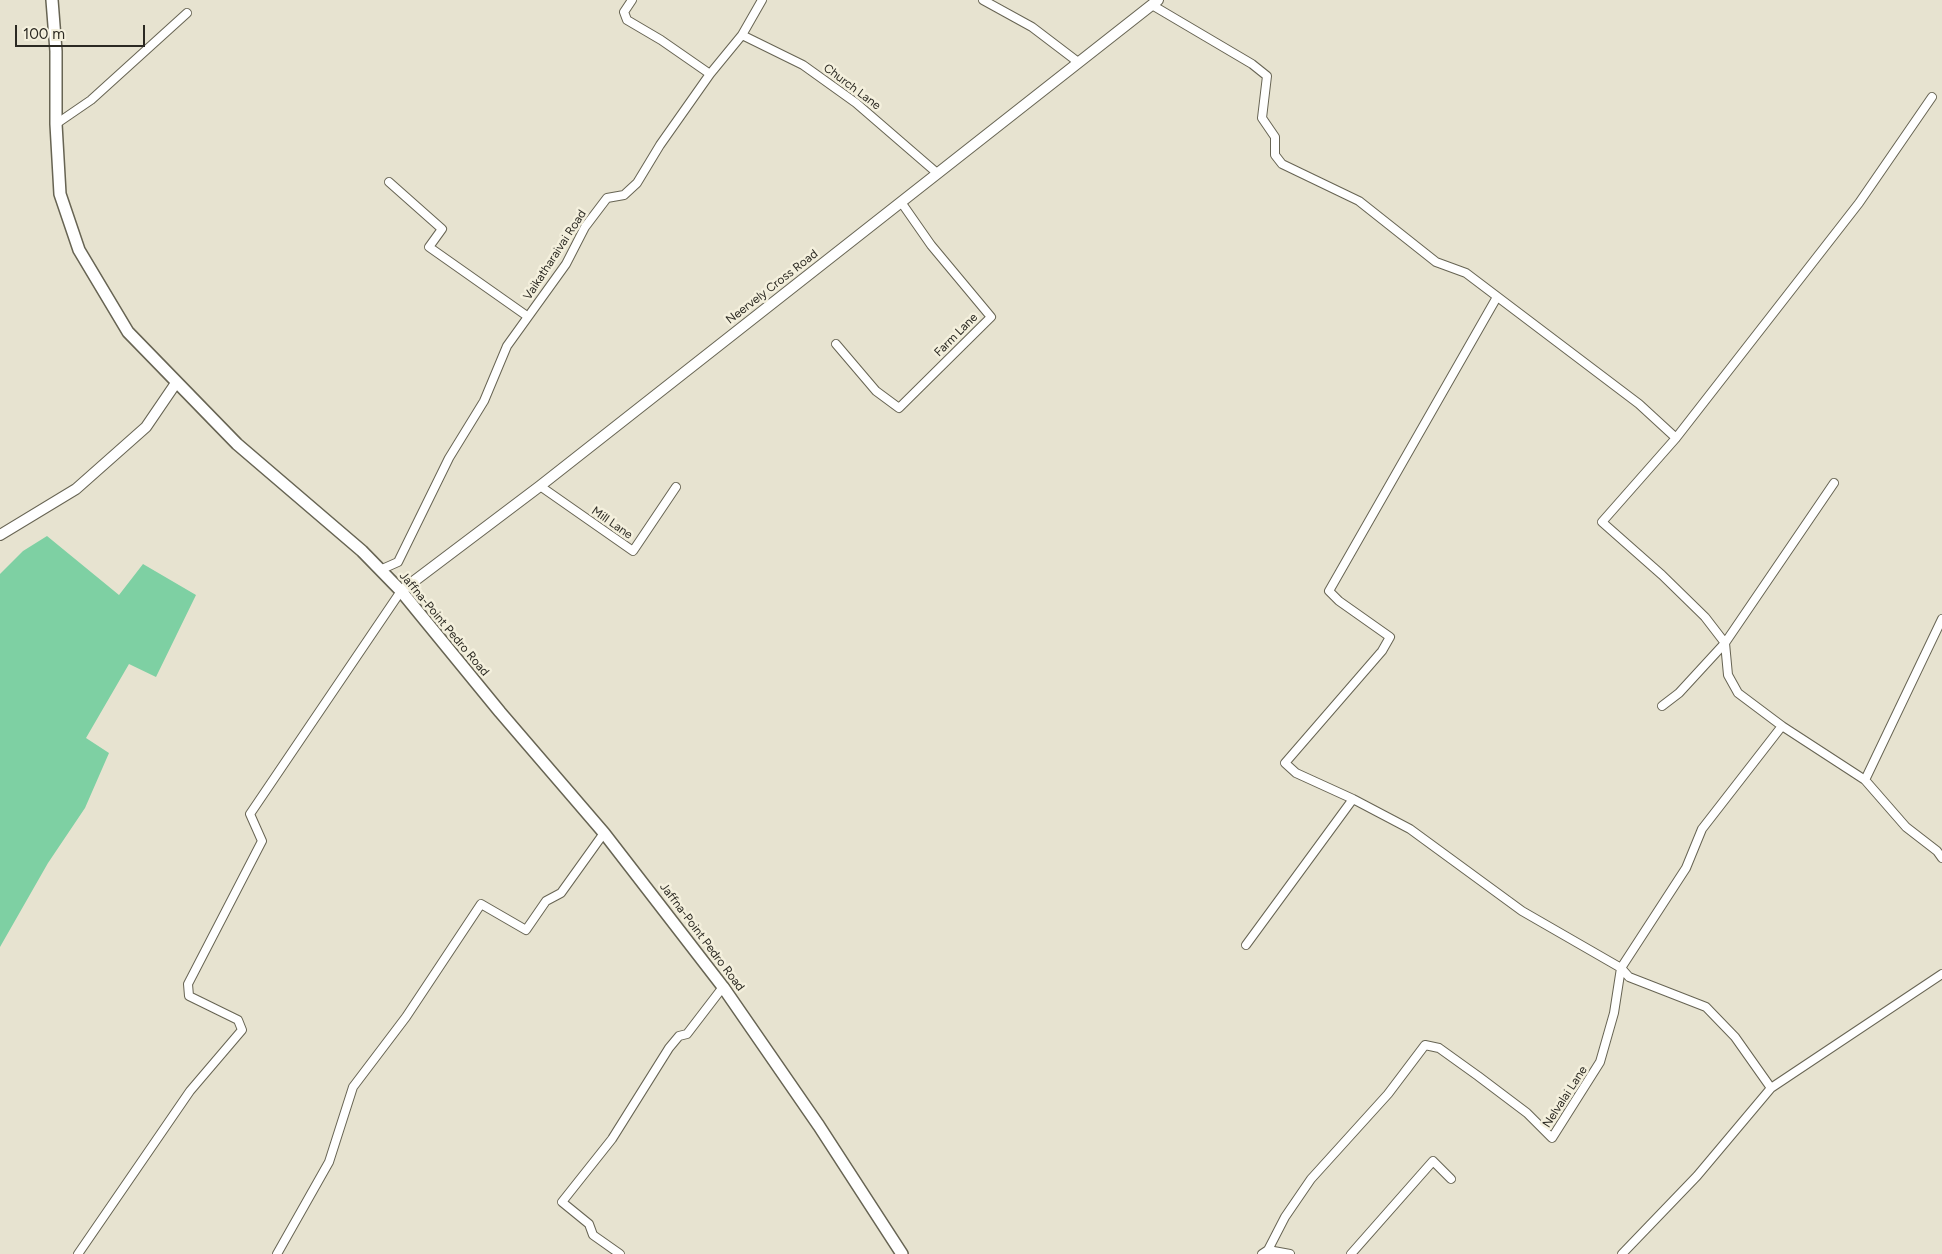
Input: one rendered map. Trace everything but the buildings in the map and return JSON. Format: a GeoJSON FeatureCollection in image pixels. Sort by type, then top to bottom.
{"type":"FeatureCollection","features":[{"type":"Feature","properties":{"kind":"main road","name":"Jaffna-Point Pedro Road"},"geometry":{"type":"LineString","coordinates":[[52,0],[56,51],[56,124],[60,194],[79,250],[128,332],[237,444],[380,570],[401,591],[500,712],[604,833],[723,987],[819,1126],[902,1254]]}},
{"type":"Feature","properties":{"kind":"street"},"geometry":{"type":"LineString","coordinates":[[632,0],[624,12],[627,20],[661,40],[710,74]]}},
{"type":"Feature","properties":{"kind":"street","name":"Vaikatharaivai Road"},"geometry":{"type":"LineString","coordinates":[[380,570],[398,562],[448,458],[484,401],[507,346],[566,264],[586,227],[607,198],[624,195],[636,182],[710,74],[742,35],[762,0]]}},
{"type":"Feature","properties":{"kind":"street"},"geometry":{"type":"LineString","coordinates":[[985,0],[1032,27],[1078,62]]}},
{"type":"Feature","properties":{"kind":"street"},"geometry":{"type":"LineString","coordinates":[[1155,2],[1252,64],[1267,76],[1262,118],[1275,137],[1275,155],[1282,164],[1359,202],[1436,262],[1466,273],[1639,404],[1676,438]]}},
{"type":"Feature","properties":{"kind":"street","name":"Neervely Cross Road"},"geometry":{"type":"LineString","coordinates":[[401,591],[540,486],[1155,2]]}},
{"type":"Feature","properties":{"kind":"street"},"geometry":{"type":"LineString","coordinates":[[56,124],[91,100],[187,13]]}},
{"type":"Feature","properties":{"kind":"street","name":"Church Lane"},"geometry":{"type":"LineString","coordinates":[[742,35],[803,65],[856,103],[937,173]]}},
{"type":"Feature","properties":{"kind":"street"},"geometry":{"type":"LineString","coordinates":[[1932,97],[1859,202],[1676,438],[1602,522],[1662,575],[1705,617],[1725,643],[1728,675],[1738,693],[1782,726],[1864,780],[1906,828],[1937,851],[1942,858]]}},
{"type":"Feature","properties":{"kind":"street"},"geometry":{"type":"LineString","coordinates":[[389,182],[442,229],[429,247],[527,316]]}},
{"type":"Feature","properties":{"kind":"street","name":"Farm Lane"},"geometry":{"type":"LineString","coordinates":[[836,344],[876,391],[899,408],[991,317],[931,245],[901,202]]}},
{"type":"Feature","properties":{"kind":"street"},"geometry":{"type":"LineString","coordinates":[[1497,297],[1329,591],[1340,601],[1390,636],[1382,651],[1285,763],[1296,773],[1353,799],[1410,830],[1522,911],[1621,968],[1629,977],[1706,1007],[1735,1037],[1771,1088]]}},
{"type":"Feature","properties":{"kind":"street"},"geometry":{"type":"LineString","coordinates":[[0,535],[76,488],[146,427],[176,383]]}},
{"type":"Feature","properties":{"kind":"street"},"geometry":{"type":"LineString","coordinates":[[1662,706],[1679,693],[1725,643],[1834,483]]}},
{"type":"Feature","properties":{"kind":"street","name":"Mill Lane"},"geometry":{"type":"LineString","coordinates":[[540,486],[633,551],[676,488]]}},
{"type":"Feature","properties":{"kind":"street"},"geometry":{"type":"LineString","coordinates":[[78,1254],[190,1091],[242,1030],[238,1020],[189,996],[188,984],[262,841],[250,814],[401,591]]}},
{"type":"Feature","properties":{"kind":"street"},"geometry":{"type":"LineString","coordinates":[[1864,780],[1942,619]]}},
{"type":"Feature","properties":{"kind":"street","name":"Nelvalai Lane"},"geometry":{"type":"LineString","coordinates":[[1265,1252],[1311,1179],[1388,1094],[1425,1044],[1439,1048],[1478,1076],[1527,1113],[1552,1138],[1600,1062],[1614,1013],[1621,968],[1686,868],[1702,830],[1782,726]]}},
{"type":"Feature","properties":{"kind":"street"},"geometry":{"type":"LineString","coordinates":[[1246,945],[1353,799]]}},
{"type":"Feature","properties":{"kind":"street"},"geometry":{"type":"LineString","coordinates":[[277,1254],[329,1162],[353,1088],[406,1017],[481,904],[526,930],[546,901],[561,893],[604,833]]}},
{"type":"Feature","properties":{"kind":"street"},"geometry":{"type":"LineString","coordinates":[[1622,1254],[1631,1251],[1771,1088],[1942,974]]}},
{"type":"Feature","properties":{"kind":"street"},"geometry":{"type":"LineString","coordinates":[[620,1254],[593,1235],[589,1224],[562,1202],[612,1139],[669,1048],[679,1036],[687,1034],[723,987]]}},
{"type":"Feature","properties":{"kind":"street"},"geometry":{"type":"LineString","coordinates":[[1351,1254],[1433,1161],[1451,1179]]}},
{"type":"Feature","properties":{"kind":"street"},"geometry":{"type":"LineString","coordinates":[[1265,1252],[1290,1254]]}},
{"type":"Feature","properties":{"kind":"green space"},"geometry":{"type":"Polygon","coordinates":[[[47,536],[119,595],[143,564],[196,595],[156,677],[129,664],[86,738],[109,753],[85,808],[48,863],[0,947],[0,574],[23,551],[47,536]]]}}]}
